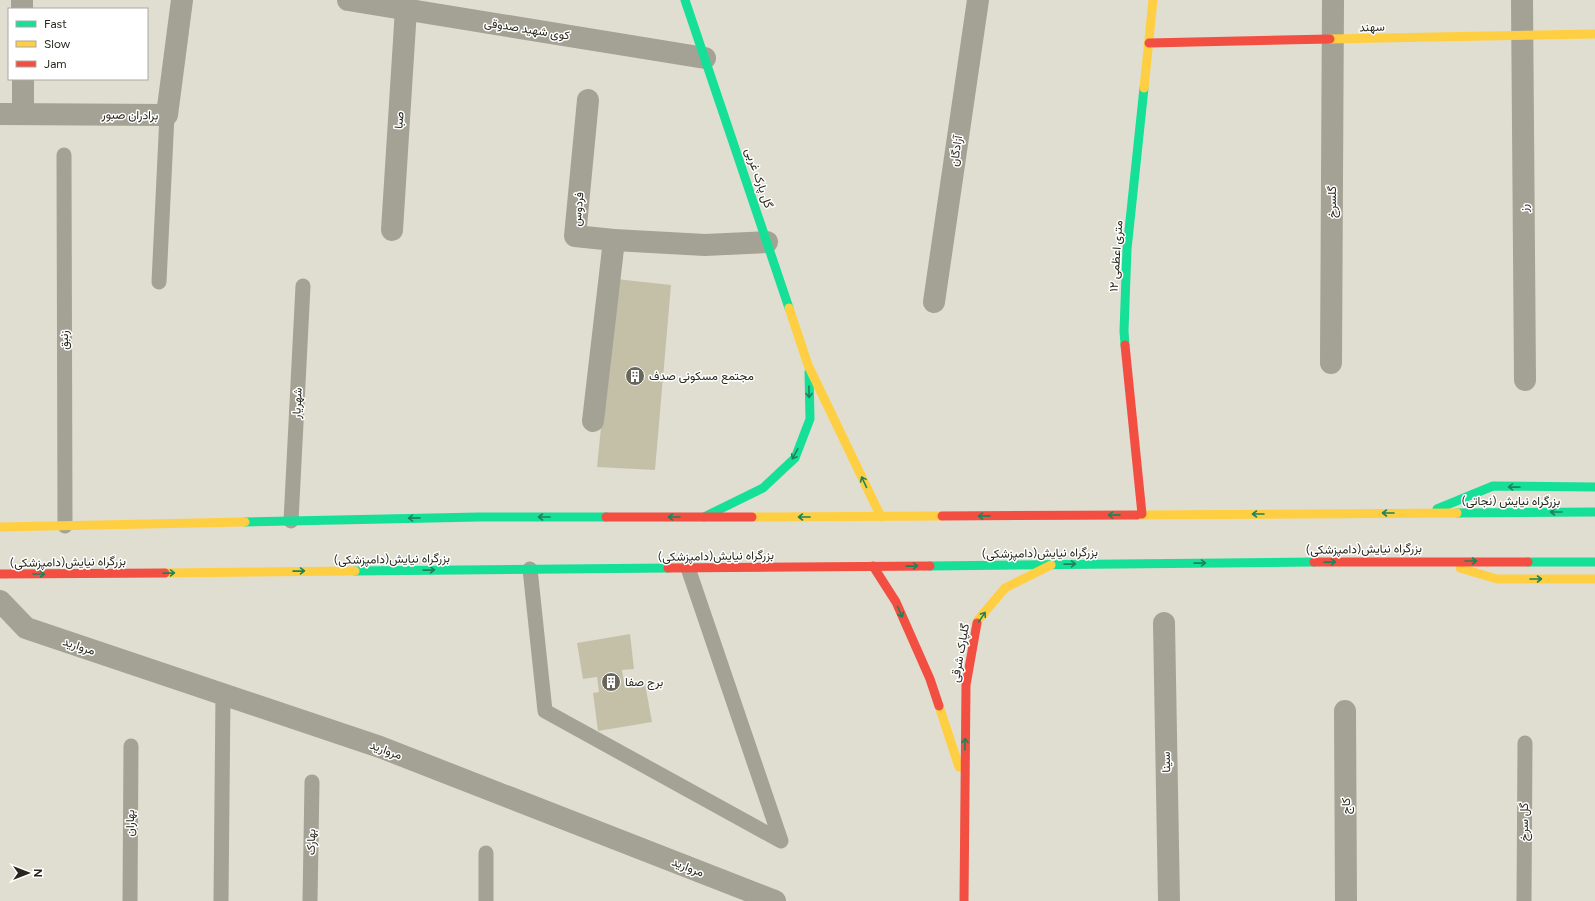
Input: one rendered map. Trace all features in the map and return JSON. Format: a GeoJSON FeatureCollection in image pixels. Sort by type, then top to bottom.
{"type":"FeatureCollection","features":[{"type":"Feature","properties":{"kind":"main road","name":"گل پارک غربی"},"geometry":{"type":"LineString","coordinates":[[685,0],[808,364]]}},
{"type":"Feature","properties":{"kind":"main road","name":"۱۲ متری اعظمی"},"geometry":{"type":"LineString","coordinates":[[1142,514],[1124,331],[1127,249],[1153,0]]}},
{"type":"Feature","properties":{"kind":"main road","name":"سهند"},"geometry":{"type":"LineString","coordinates":[[1149,43],[1595,34]]}},
{"type":"Feature","properties":{"kind":"main road"},"geometry":{"type":"LineString","coordinates":[[808,364],[881,517]]}},
{"type":"Feature","properties":{"kind":"main road"},"geometry":{"type":"LineString","coordinates":[[704,517],[763,488],[795,458],[810,418],[808,364]]}},
{"type":"Feature","properties":{"kind":"main road"},"geometry":{"type":"LineString","coordinates":[[0,527],[479,517],[881,517],[1427,513],[1492,486],[1595,487]]}},
{"type":"Feature","properties":{"kind":"main road","name":"بزرگراه نیایش (نجاتی)"},"geometry":{"type":"LineString","coordinates":[[1427,513],[1595,512]]}},
{"type":"Feature","properties":{"kind":"main road"},"geometry":{"type":"LineString","coordinates":[[1432,561],[1595,562]]}},
{"type":"Feature","properties":{"kind":"main road"},"geometry":{"type":"LineString","coordinates":[[1432,561],[1497,578],[1595,579]]}},
{"type":"Feature","properties":{"kind":"main road","name":"بزرگراه نیایش(دامپزشکی)"},"geometry":{"type":"LineString","coordinates":[[0,574],[1432,561]]}},
{"type":"Feature","properties":{"kind":"main road","name":"گلپارک شرقی"},"geometry":{"type":"LineString","coordinates":[[964,901],[966,685],[978,620],[1005,588],[1050,565]]}},
{"type":"Feature","properties":{"kind":"main road","name":"گلپارک شرقی"},"geometry":{"type":"LineString","coordinates":[[873,566],[896,602],[930,679],[965,783]]}},
{"type":"Feature","properties":{"kind":"street","name":"برادران صبور"},"geometry":{"type":"LineString","coordinates":[[0,114],[168,116],[182,0]]}},
{"type":"Feature","properties":{"kind":"street","name":"کوی شهید صدوقی"},"geometry":{"type":"LineString","coordinates":[[348,0],[705,58]]}},
{"type":"Feature","properties":{"kind":"street","name":"آزادگان"},"geometry":{"type":"LineString","coordinates":[[934,302],[978,0]]}},
{"type":"Feature","properties":{"kind":"street","name":"گلسرخ"},"geometry":{"type":"LineString","coordinates":[[1331,363],[1333,0]]}},
{"type":"Feature","properties":{"kind":"street","name":"رز"},"geometry":{"type":"LineString","coordinates":[[1522,0],[1525,380]]}},
{"type":"Feature","properties":{"kind":"street","name":"صبا"},"geometry":{"type":"LineString","coordinates":[[392,230],[406,10]]}},
{"type":"Feature","properties":{"kind":"street"},"geometry":{"type":"LineString","coordinates":[[23,80],[23,114]]}},
{"type":"Feature","properties":{"kind":"street","name":"فردوس"},"geometry":{"type":"LineString","coordinates":[[588,100],[575,236],[614,240],[705,245],[767,242]]}},
{"type":"Feature","properties":{"kind":"street"},"geometry":{"type":"LineString","coordinates":[[593,421],[614,240]]}},
{"type":"Feature","properties":{"kind":"street","name":"مروارید"},"geometry":{"type":"LineString","coordinates":[[0,601],[26,628],[380,747],[775,901]]}},
{"type":"Feature","properties":{"kind":"street","name":"سینا"},"geometry":{"type":"LineString","coordinates":[[1164,623],[1169,901]]}},
{"type":"Feature","properties":{"kind":"street","name":"کاج"},"geometry":{"type":"LineString","coordinates":[[1345,711],[1346,901]]}},
{"type":"Feature","properties":{"kind":"lane"},"geometry":{"type":"LineString","coordinates":[[159,282],[168,116]]}},
{"type":"Feature","properties":{"kind":"lane","name":"زنبق"},"geometry":{"type":"LineString","coordinates":[[64,155],[65,526]]}},
{"type":"Feature","properties":{"kind":"lane","name":"شهریار"},"geometry":{"type":"LineString","coordinates":[[291,521],[303,286]]}},
{"type":"Feature","properties":{"kind":"lane"},"geometry":{"type":"LineString","coordinates":[[530,569],[545,710],[781,841],[688,568]]}},
{"type":"Feature","properties":{"kind":"lane"},"geometry":{"type":"LineString","coordinates":[[221,901],[223,694]]}},
{"type":"Feature","properties":{"kind":"lane","name":"گل سرخ"},"geometry":{"type":"LineString","coordinates":[[1524,901],[1525,743]]}},
{"type":"Feature","properties":{"kind":"lane","name":"بهاران"},"geometry":{"type":"LineString","coordinates":[[130,901],[131,746]]}},
{"type":"Feature","properties":{"kind":"lane","name":"بهارک"},"geometry":{"type":"LineString","coordinates":[[310,901],[312,782]]}},
{"type":"Feature","properties":{"kind":"lane"},"geometry":{"type":"LineString","coordinates":[[486,853],[486,901]]}},
{"type":"Feature","properties":{"kind":"building","name":"مجتمع مسکونی صدف"},"geometry":{"type":"Polygon","coordinates":[[[616,279],[671,285],[655,470],[597,467],[616,279]]]}},
{"type":"Feature","properties":{"kind":"building","name":"برج صفا"},"geometry":{"type":"Polygon","coordinates":[[[630,634],[634,669],[622,670],[625,688],[645,684],[652,722],[598,731],[593,693],[599,692],[597,677],[583,679],[577,643],[630,634]]]}},
{"type":"Feature","properties":{"kind":"traffic: fast"},"geometry":{"type":"LineString","coordinates":[[685,0],[789,308]]}},
{"type":"Feature","properties":{"kind":"traffic: fast"},"geometry":{"type":"LineString","coordinates":[[1125,345],[1124,331],[1127,249],[1144,88]]}},
{"type":"Feature","properties":{"kind":"traffic: fast"},"geometry":{"type":"LineString","coordinates":[[704,517],[763,488],[795,458],[810,419],[809,372]]}},
{"type":"Feature","properties":{"kind":"traffic: fast"},"geometry":{"type":"LineString","coordinates":[[1437,509],[1493,486],[1595,487]]}},
{"type":"Feature","properties":{"kind":"traffic: fast"},"geometry":{"type":"LineString","coordinates":[[1457,513],[1595,512]]}},
{"type":"Feature","properties":{"kind":"traffic: fast"},"geometry":{"type":"LineString","coordinates":[[245,522],[479,517],[606,517]]}},
{"type":"Feature","properties":{"kind":"traffic: fast"},"geometry":{"type":"LineString","coordinates":[[930,566],[1314,562]]}},
{"type":"Feature","properties":{"kind":"traffic: fast"},"geometry":{"type":"LineString","coordinates":[[1528,562],[1595,562]]}},
{"type":"Feature","properties":{"kind":"traffic: fast"},"geometry":{"type":"LineString","coordinates":[[355,571],[668,568]]}},
{"type":"Feature","properties":{"kind":"traffic: slow"},"geometry":{"type":"LineString","coordinates":[[1144,88],[1153,0]]}},
{"type":"Feature","properties":{"kind":"traffic: slow"},"geometry":{"type":"LineString","coordinates":[[1330,39],[1595,34]]}},
{"type":"Feature","properties":{"kind":"traffic: slow"},"geometry":{"type":"LineString","coordinates":[[789,308],[808,365],[881,517]]}},
{"type":"Feature","properties":{"kind":"traffic: slow"},"geometry":{"type":"LineString","coordinates":[[1137,515],[1457,513]]}},
{"type":"Feature","properties":{"kind":"traffic: slow"},"geometry":{"type":"LineString","coordinates":[[752,517],[942,516]]}},
{"type":"Feature","properties":{"kind":"traffic: slow"},"geometry":{"type":"LineString","coordinates":[[0,527],[245,522]]}},
{"type":"Feature","properties":{"kind":"traffic: slow"},"geometry":{"type":"LineString","coordinates":[[977,623],[1005,588],[1051,565]]}},
{"type":"Feature","properties":{"kind":"traffic: slow"},"geometry":{"type":"LineString","coordinates":[[1460,568],[1497,579],[1595,579]]}},
{"type":"Feature","properties":{"kind":"traffic: slow"},"geometry":{"type":"LineString","coordinates":[[165,573],[355,571]]}},
{"type":"Feature","properties":{"kind":"traffic: slow"},"geometry":{"type":"LineString","coordinates":[[939,706],[959,767]]}},
{"type":"Feature","properties":{"kind":"traffic: jam"},"geometry":{"type":"LineString","coordinates":[[1149,43],[1330,39]]}},
{"type":"Feature","properties":{"kind":"traffic: jam"},"geometry":{"type":"LineString","coordinates":[[1125,345],[1142,514]]}},
{"type":"Feature","properties":{"kind":"traffic: jam"},"geometry":{"type":"LineString","coordinates":[[942,516],[1137,515]]}},
{"type":"Feature","properties":{"kind":"traffic: jam"},"geometry":{"type":"LineString","coordinates":[[606,517],[752,517]]}},
{"type":"Feature","properties":{"kind":"traffic: jam"},"geometry":{"type":"LineString","coordinates":[[1314,562],[1528,562]]}},
{"type":"Feature","properties":{"kind":"traffic: jam"},"geometry":{"type":"LineString","coordinates":[[873,566],[896,602],[930,679],[939,706]]}},
{"type":"Feature","properties":{"kind":"traffic: jam"},"geometry":{"type":"LineString","coordinates":[[668,568],[930,566]]}},
{"type":"Feature","properties":{"kind":"traffic: jam"},"geometry":{"type":"LineString","coordinates":[[0,574],[165,573]]}},
{"type":"Feature","properties":{"kind":"traffic: jam"},"geometry":{"type":"LineString","coordinates":[[964,901],[966,685],[977,623]]}},
{"type":"Feature","properties":{"kind":"place","name":"مجتمع مسکونی صدف"},"geometry":{"type":"Point","coordinates":[635,376]}},
{"type":"Feature","properties":{"kind":"place","name":"برج صفا"},"geometry":{"type":"Point","coordinates":[611,682]}}]}
